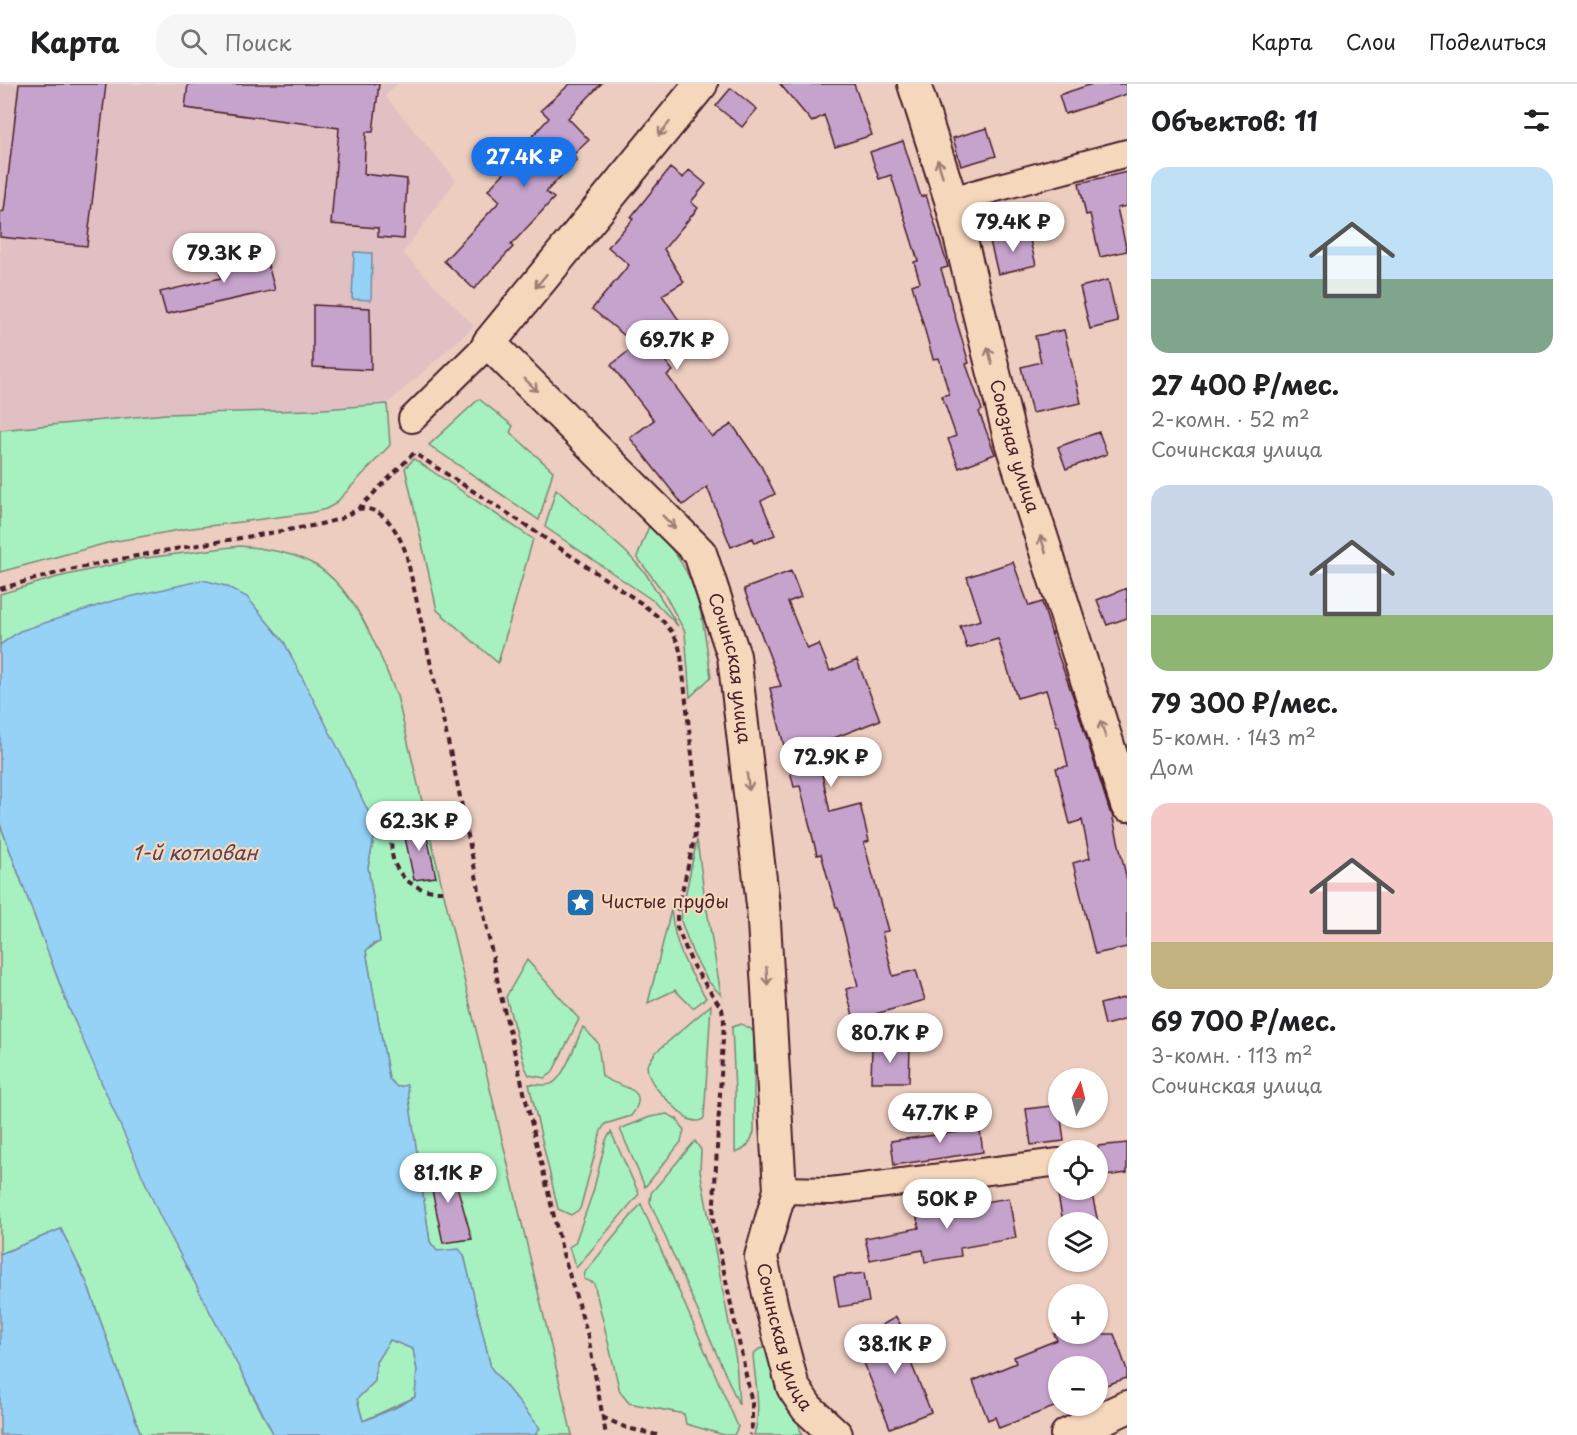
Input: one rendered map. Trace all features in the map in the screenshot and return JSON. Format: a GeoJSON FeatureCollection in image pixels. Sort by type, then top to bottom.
{"type":"FeatureCollection","features":[{"type":"Feature","properties":{"kind":"street"},"geometry":{"type":"LineString","coordinates":[[412,419],[489,343],[700,84]]}},
{"type":"Feature","properties":{"kind":"street","name":"Союзная улица"},"geometry":{"type":"LineString","coordinates":[[914,84],[951,200],[1011,442],[1127,805]]}},
{"type":"Feature","properties":{"kind":"street"},"geometry":{"type":"LineString","coordinates":[[951,200],[1127,153]]}},
{"type":"Feature","properties":{"kind":"street","name":"Сочинская улица"},"geometry":{"type":"LineString","coordinates":[[489,343],[700,553],[734,656],[763,905],[780,1190],[761,1257],[793,1387],[813,1415],[836,1435]]}},
{"type":"Feature","properties":{"kind":"street"},"geometry":{"type":"LineString","coordinates":[[780,1190],[831,1191],[1048,1163]]}},
{"type":"Feature","properties":{"kind":"street"},"geometry":{"type":"LineString","coordinates":[[1067,1435],[1127,1407]]}},
{"type":"Feature","properties":{"kind":"path"},"geometry":{"type":"LineString","coordinates":[[0,590],[133,555],[340,519],[357,509],[410,455],[417,454],[641,603],[662,620],[678,644],[698,810],[694,840],[677,913],[677,927],[693,966],[722,1009],[724,1021],[712,1220],[752,1402],[750,1435]]}},
{"type":"Feature","properties":{"kind":"path"},"geometry":{"type":"LineString","coordinates":[[357,509],[370,509],[382,515],[396,531],[406,553],[457,782],[499,988],[563,1254],[588,1336],[606,1435]]}},
{"type":"Feature","properties":{"kind":"path"},"geometry":{"type":"LineString","coordinates":[[422,804],[406,814],[396,825],[390,851],[398,870],[415,886],[426,891],[442,891]]}},
{"type":"Feature","properties":{"kind":"path"},"geometry":{"type":"LineString","coordinates":[[603,1417],[627,1428],[657,1435]]}},
{"type":"Feature","properties":{"kind":"shaded area"},"geometry":{"type":"Polygon","coordinates":[[[0,84],[397,84],[385,96],[456,180],[403,253],[474,326],[387,404],[311,410],[166,414],[0,430],[0,84]]]}},
{"type":"Feature","properties":{"kind":"green space"},"geometry":{"type":"Polygon","coordinates":[[[479,399],[513,426],[510,432],[553,471],[539,520],[429,445],[479,399]]]}},
{"type":"Feature","properties":{"kind":"green space"},"geometry":{"type":"Polygon","coordinates":[[[387,404],[390,445],[335,504],[326,509],[111,542],[0,572],[0,430],[166,414],[311,410],[387,404]]]}},
{"type":"Feature","properties":{"kind":"green space"},"geometry":{"type":"Polygon","coordinates":[[[414,459],[533,539],[498,663],[437,610],[405,468],[414,459]]]}},
{"type":"Feature","properties":{"kind":"green space"},"geometry":{"type":"Polygon","coordinates":[[[556,489],[626,552],[646,574],[678,626],[655,602],[545,527],[556,489]]]}},
{"type":"Feature","properties":{"kind":"green space"},"geometry":{"type":"Polygon","coordinates":[[[649,526],[666,542],[679,559],[689,576],[701,613],[711,677],[690,697],[685,632],[664,593],[637,557],[649,526]]]}},
{"type":"Feature","properties":{"kind":"green space"},"geometry":{"type":"Polygon","coordinates":[[[240,546],[298,557],[315,565],[330,576],[355,606],[374,642],[397,696],[572,1435],[535,1435],[539,1428],[491,1368],[464,1255],[437,1251],[430,1242],[407,1086],[397,1087],[389,1079],[366,951],[380,941],[368,867],[376,828],[284,642],[20,631],[0,645],[0,594],[58,577],[138,559],[240,546]]]}},
{"type":"Feature","properties":{"kind":"green space"},"geometry":{"type":"Polygon","coordinates":[[[0,824],[68,1006],[253,1396],[274,1435],[141,1435],[87,1283],[61,1229],[0,1254],[0,824]]]}},
{"type":"Feature","properties":{"kind":"green space"},"geometry":{"type":"Polygon","coordinates":[[[697,840],[705,900],[685,897],[697,840]]]}},
{"type":"Feature","properties":{"kind":"green space"},"geometry":{"type":"Polygon","coordinates":[[[683,905],[707,910],[721,995],[708,981],[693,954],[681,921],[683,905]]]}},
{"type":"Feature","properties":{"kind":"green space"},"geometry":{"type":"Polygon","coordinates":[[[671,910],[675,935],[682,956],[706,998],[693,1008],[675,990],[648,1003],[671,910]]]}},
{"type":"Feature","properties":{"kind":"green space"},"geometry":{"type":"Polygon","coordinates":[[[527,960],[579,1019],[552,1073],[545,1078],[529,1075],[525,1067],[506,997],[527,960]]]}},
{"type":"Feature","properties":{"kind":"green space"},"geometry":{"type":"Polygon","coordinates":[[[711,1005],[704,1118],[695,1121],[686,1118],[656,1088],[648,1074],[647,1066],[655,1053],[711,1005]]]}},
{"type":"Feature","properties":{"kind":"green space"},"geometry":{"type":"Polygon","coordinates":[[[741,1024],[754,1033],[754,1132],[745,1148],[735,1152],[732,1027],[741,1024]]]}},
{"type":"Feature","properties":{"kind":"green space"},"geometry":{"type":"Polygon","coordinates":[[[583,1027],[598,1043],[602,1076],[631,1089],[638,1098],[637,1106],[631,1116],[605,1124],[601,1131],[580,1209],[571,1215],[558,1209],[529,1084],[548,1085],[557,1079],[566,1066],[583,1027]]]}},
{"type":"Feature","properties":{"kind":"green space"},"geometry":{"type":"Polygon","coordinates":[[[667,1114],[677,1119],[684,1130],[681,1142],[645,1187],[620,1129],[650,1117],[667,1114]]]}},
{"type":"Feature","properties":{"kind":"green space"},"geometry":{"type":"Polygon","coordinates":[[[611,1132],[639,1194],[576,1268],[569,1247],[575,1243],[593,1192],[606,1140],[611,1132]]]}},
{"type":"Feature","properties":{"kind":"green space"},"geometry":{"type":"Polygon","coordinates":[[[695,1141],[701,1150],[700,1171],[736,1360],[739,1405],[650,1202],[651,1193],[695,1141]]]}},
{"type":"Feature","properties":{"kind":"green space"},"geometry":{"type":"Polygon","coordinates":[[[641,1204],[736,1422],[738,1427],[734,1435],[724,1435],[686,1424],[684,1414],[629,1403],[620,1392],[594,1283],[584,1279],[585,1272],[641,1204]]]}},
{"type":"Feature","properties":{"kind":"green space"},"geometry":{"type":"Polygon","coordinates":[[[390,1340],[413,1349],[417,1370],[415,1397],[363,1421],[357,1399],[375,1381],[376,1362],[390,1340]]]}},
{"type":"Feature","properties":{"kind":"green space"},"geometry":{"type":"Polygon","coordinates":[[[770,1347],[781,1367],[802,1435],[754,1435],[758,1406],[753,1355],[759,1349],[770,1347]]]}},
{"type":"Feature","properties":{"kind":"water"},"geometry":{"type":"Polygon","coordinates":[[[354,252],[372,253],[371,300],[352,299],[354,252]]]}},
{"type":"Feature","properties":{"kind":"water","name":"1-й котлован"},"geometry":{"type":"Polygon","coordinates":[[[203,580],[226,586],[247,597],[284,642],[341,754],[376,828],[368,867],[380,942],[373,944],[366,951],[389,1079],[397,1087],[407,1085],[430,1242],[437,1251],[459,1249],[464,1255],[491,1368],[540,1428],[535,1435],[274,1435],[159,1214],[68,1006],[0,824],[0,645],[20,631],[112,601],[203,580]],[[390,1340],[376,1362],[375,1381],[357,1399],[363,1421],[415,1397],[417,1370],[413,1349],[390,1340]]]}},
{"type":"Feature","properties":{"kind":"water"},"geometry":{"type":"Polygon","coordinates":[[[61,1229],[87,1283],[141,1435],[0,1435],[0,1254],[61,1229]]]}},
{"type":"Feature","properties":{"kind":"building"},"geometry":{"type":"Polygon","coordinates":[[[19,84],[106,84],[87,246],[0,237],[0,212],[4,211],[19,84]]]}},
{"type":"Feature","properties":{"kind":"building"},"geometry":{"type":"Polygon","coordinates":[[[188,84],[379,84],[373,132],[366,132],[364,174],[407,179],[404,239],[378,237],[378,228],[331,224],[339,128],[185,108],[188,84]]]}},
{"type":"Feature","properties":{"kind":"building"},"geometry":{"type":"Polygon","coordinates":[[[570,84],[601,84],[568,118],[589,140],[573,155],[577,159],[546,192],[554,198],[474,289],[444,261],[500,201],[488,190],[521,155],[518,152],[549,118],[541,110],[570,84]]]}},
{"type":"Feature","properties":{"kind":"building"},"geometry":{"type":"Polygon","coordinates":[[[780,84],[854,84],[872,135],[835,147],[824,115],[812,122],[780,84]]]}},
{"type":"Feature","properties":{"kind":"building"},"geometry":{"type":"Polygon","coordinates":[[[1092,84],[1127,84],[1127,94],[1065,114],[1059,95],[1092,84]]]}},
{"type":"Feature","properties":{"kind":"building"},"geometry":{"type":"Polygon","coordinates":[[[731,88],[757,109],[742,127],[716,106],[731,88]]]}},
{"type":"Feature","properties":{"kind":"building"},"geometry":{"type":"Polygon","coordinates":[[[987,128],[996,156],[961,166],[953,138],[987,128]]]}},
{"type":"Feature","properties":{"kind":"building"},"geometry":{"type":"Polygon","coordinates":[[[903,141],[921,197],[926,195],[948,267],[941,269],[969,363],[966,364],[982,410],[979,412],[995,454],[959,468],[948,439],[956,436],[942,396],[949,394],[939,358],[933,359],[912,285],[920,282],[914,262],[918,261],[891,175],[879,179],[870,152],[903,141]]]}},
{"type":"Feature","properties":{"kind":"building"},"geometry":{"type":"Polygon","coordinates":[[[670,168],[683,178],[689,170],[706,184],[691,202],[698,208],[664,249],[684,282],[662,295],[684,328],[655,348],[673,371],[667,375],[712,437],[732,424],[761,466],[775,494],[761,501],[775,535],[755,543],[753,538],[731,547],[707,487],[683,505],[630,438],[654,420],[611,365],[636,345],[592,309],[629,265],[608,247],[633,219],[631,217],[670,168]]]}},
{"type":"Feature","properties":{"kind":"building"},"geometry":{"type":"Polygon","coordinates":[[[1127,172],[1127,206],[1117,208],[1127,251],[1100,257],[1090,214],[1086,215],[1079,183],[1127,172]]]}},
{"type":"Feature","properties":{"kind":"building"},"geometry":{"type":"Polygon","coordinates":[[[1028,232],[1036,265],[998,274],[990,241],[1028,232]]]}},
{"type":"Feature","properties":{"kind":"building"},"geometry":{"type":"Polygon","coordinates":[[[264,250],[275,290],[166,314],[160,292],[221,278],[217,260],[264,250]]]}},
{"type":"Feature","properties":{"kind":"building"},"geometry":{"type":"Polygon","coordinates":[[[1108,280],[1118,322],[1090,329],[1080,287],[1108,280]]]}},
{"type":"Feature","properties":{"kind":"building"},"geometry":{"type":"Polygon","coordinates":[[[313,305],[370,308],[371,370],[313,367],[313,305]]]}},
{"type":"Feature","properties":{"kind":"building"},"geometry":{"type":"Polygon","coordinates":[[[1064,330],[1081,403],[1032,413],[1021,367],[1041,362],[1035,336],[1064,330]]]}},
{"type":"Feature","properties":{"kind":"building"},"geometry":{"type":"Polygon","coordinates":[[[1099,432],[1107,454],[1066,469],[1058,447],[1099,432]]]}},
{"type":"Feature","properties":{"kind":"building"},"geometry":{"type":"Polygon","coordinates":[[[1013,562],[1029,606],[1042,602],[1112,814],[1127,880],[1127,947],[1095,954],[1073,863],[1090,858],[1082,820],[1070,824],[1056,768],[1068,766],[1059,726],[1057,726],[1046,690],[1017,698],[998,639],[967,648],[960,626],[981,620],[967,577],[1013,562]]]}},
{"type":"Feature","properties":{"kind":"building"},"geometry":{"type":"Polygon","coordinates":[[[791,571],[801,597],[788,602],[807,649],[819,644],[830,671],[857,660],[880,720],[816,745],[830,812],[860,804],[869,841],[864,843],[888,931],[882,932],[893,976],[916,970],[925,1000],[854,1020],[846,989],[858,986],[838,907],[836,907],[821,854],[817,855],[800,786],[794,787],[770,688],[781,686],[744,589],[791,571]]]}},
{"type":"Feature","properties":{"kind":"building"},"geometry":{"type":"Polygon","coordinates":[[[1127,588],[1127,618],[1107,625],[1097,600],[1127,588]]]}},
{"type":"Feature","properties":{"kind":"building"},"geometry":{"type":"Polygon","coordinates":[[[424,823],[436,877],[414,880],[403,828],[424,823]]]}},
{"type":"Feature","properties":{"kind":"building"},"geometry":{"type":"Polygon","coordinates":[[[1127,997],[1127,1019],[1105,1025],[1100,1004],[1127,997]]]}},
{"type":"Feature","properties":{"kind":"building"},"geometry":{"type":"Polygon","coordinates":[[[872,1046],[910,1048],[909,1082],[871,1082],[872,1046]]]}},
{"type":"Feature","properties":{"kind":"building"},"geometry":{"type":"Polygon","coordinates":[[[1048,1106],[1048,1128],[1062,1128],[1064,1140],[1048,1140],[1048,1143],[1031,1145],[1026,1109],[1048,1106]]]}},
{"type":"Feature","properties":{"kind":"building"},"geometry":{"type":"Polygon","coordinates":[[[978,1117],[983,1152],[894,1165],[891,1141],[957,1132],[956,1121],[978,1117]]]}},
{"type":"Feature","properties":{"kind":"building"},"geometry":{"type":"Polygon","coordinates":[[[1127,1143],[1127,1173],[1108,1176],[1108,1145],[1127,1143]]]}},
{"type":"Feature","properties":{"kind":"building"},"geometry":{"type":"Polygon","coordinates":[[[450,1161],[472,1239],[443,1243],[427,1166],[450,1161]]]}},
{"type":"Feature","properties":{"kind":"building"},"geometry":{"type":"Polygon","coordinates":[[[950,1195],[952,1207],[1009,1198],[1016,1238],[960,1248],[961,1256],[925,1262],[923,1250],[870,1260],[865,1238],[919,1228],[914,1202],[950,1195]]]}},
{"type":"Feature","properties":{"kind":"building"},"geometry":{"type":"Polygon","coordinates":[[[1059,1200],[1093,1200],[1096,1212],[1061,1212],[1059,1200]]]}},
{"type":"Feature","properties":{"kind":"building"},"geometry":{"type":"Polygon","coordinates":[[[864,1273],[869,1302],[839,1307],[834,1277],[864,1273]]]}},
{"type":"Feature","properties":{"kind":"building"},"geometry":{"type":"Polygon","coordinates":[[[896,1317],[912,1344],[905,1348],[931,1412],[890,1428],[864,1363],[876,1358],[863,1336],[896,1317]]]}},
{"type":"Feature","properties":{"kind":"building"},"geometry":{"type":"Polygon","coordinates":[[[1108,1334],[1114,1334],[1127,1370],[1127,1378],[1108,1384],[1108,1356],[1048,1356],[1048,1409],[999,1428],[995,1417],[988,1420],[973,1381],[1016,1363],[1014,1357],[1048,1344],[1108,1344],[1108,1334]]]}},
{"type":"Feature","properties":{"kind":"place","name":"Чистые пруды"},"geometry":{"type":"Point","coordinates":[580,902]}}]}
